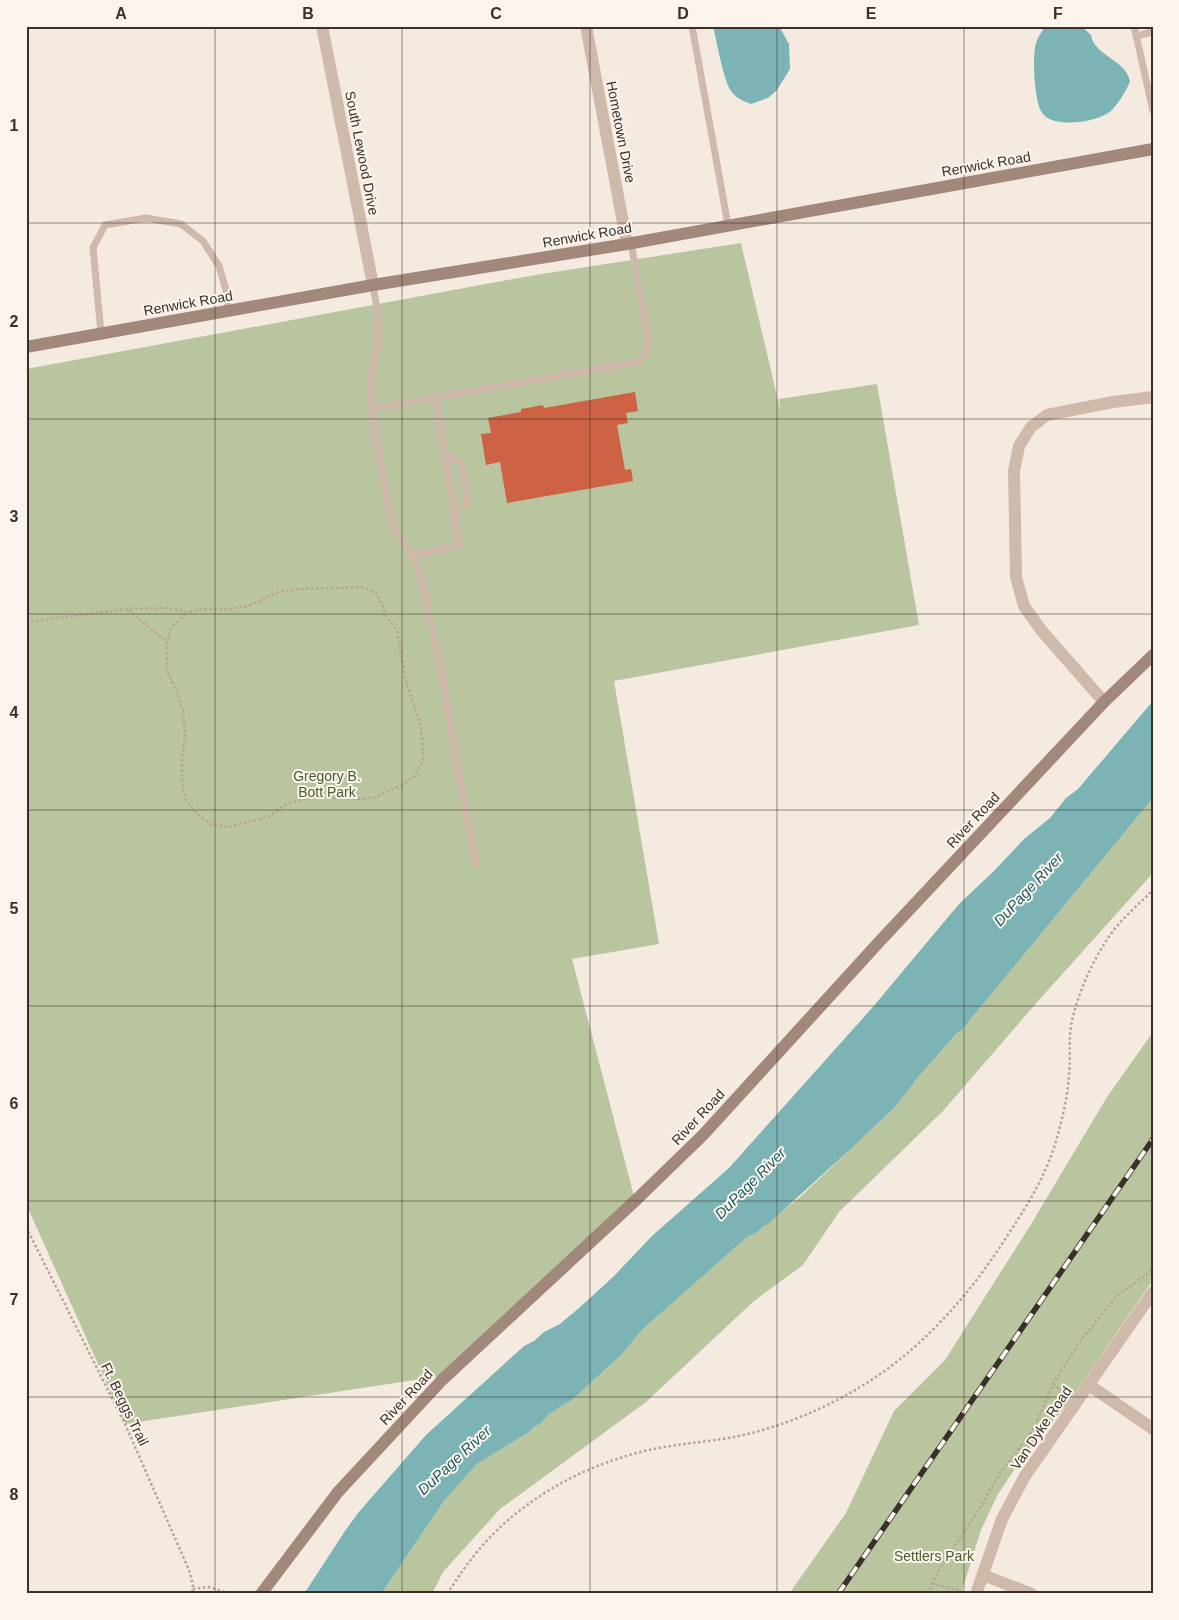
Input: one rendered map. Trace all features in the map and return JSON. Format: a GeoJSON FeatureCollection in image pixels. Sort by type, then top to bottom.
{"type":"FeatureCollection","features":[{"type":"Feature","properties":{"kind":"street","name":"South Lewood Drive"},"geometry":{"type":"LineString","coordinates":[[322,26],[373,286]]}},
{"type":"Feature","properties":{"kind":"street","name":"Hometown Drive"},"geometry":{"type":"LineString","coordinates":[[586,26],[629,243]]}},
{"type":"Feature","properties":{"kind":"street","name":"Renwick Road"},"geometry":{"type":"LineString","coordinates":[[26,347],[728,226],[1153,149]]}},
{"type":"Feature","properties":{"kind":"street"},"geometry":{"type":"LineString","coordinates":[[1104,702],[1041,630],[1024,606],[1016,577],[1014,471],[1019,446],[1031,427],[1047,416],[1113,402],[1153,397]]}},
{"type":"Feature","properties":{"kind":"street","name":"River Road"},"geometry":{"type":"LineString","coordinates":[[261,1594],[338,1492],[442,1380],[636,1200],[703,1135],[874,948],[1104,702],[1153,655]]}},
{"type":"Feature","properties":{"kind":"street","name":"Van Dyke Road"},"geometry":{"type":"LineString","coordinates":[[976,1594],[1002,1518],[1025,1476],[1153,1292]]}},
{"type":"Feature","properties":{"kind":"street"},"geometry":{"type":"LineString","coordinates":[[1089,1385],[1153,1429]]}},
{"type":"Feature","properties":{"kind":"street"},"geometry":{"type":"LineString","coordinates":[[983,1575],[1032,1594]]}},
{"type":"Feature","properties":{"kind":"lane"},"geometry":{"type":"LineString","coordinates":[[692,26],[728,226]]}},
{"type":"Feature","properties":{"kind":"lane"},"geometry":{"type":"LineString","coordinates":[[1134,26],[1153,111]]}},
{"type":"Feature","properties":{"kind":"lane"},"geometry":{"type":"LineString","coordinates":[[1136,36],[1153,32]]}},
{"type":"Feature","properties":{"kind":"lane"},"geometry":{"type":"LineString","coordinates":[[101,333],[93,248],[105,225],[146,218],[181,224],[203,241],[219,266],[226,290],[228,311]]}},
{"type":"Feature","properties":{"kind":"lane"},"geometry":{"type":"LineString","coordinates":[[371,410],[637,362],[646,352],[648,338],[629,243]]}},
{"type":"Feature","properties":{"kind":"lane"},"geometry":{"type":"LineString","coordinates":[[373,286],[378,315],[371,410],[392,524],[416,563],[421,578],[441,668],[476,863]]}},
{"type":"Feature","properties":{"kind":"lane"},"geometry":{"type":"LineString","coordinates":[[411,556],[458,546],[435,398]]}},
{"type":"Feature","properties":{"kind":"lane"},"geometry":{"type":"LineString","coordinates":[[445,454],[462,463],[468,502],[454,514]]}},
{"type":"Feature","properties":{"kind":"path"},"geometry":{"type":"LineString","coordinates":[[26,622],[127,609],[166,608],[188,612],[204,609],[229,609],[249,606],[278,592],[300,589],[360,587],[376,593],[385,614],[397,631],[406,681],[421,726],[422,763],[414,776],[405,783],[376,797],[364,799],[316,797],[288,803],[268,817],[229,827],[211,824],[196,814],[184,798],[182,783],[185,734],[183,711],[168,673],[167,642],[171,628],[188,612]]}},
{"type":"Feature","properties":{"kind":"path"},"geometry":{"type":"LineString","coordinates":[[127,609],[167,642]]}},
{"type":"Feature","properties":{"kind":"path"},"geometry":{"type":"LineString","coordinates":[[447,1594],[484,1544],[497,1531],[530,1504],[562,1483],[592,1468],[647,1450],[729,1438],[759,1431],[800,1417],[833,1402],[885,1371],[910,1352],[942,1321],[965,1296],[997,1253],[1036,1190],[1049,1162],[1058,1134],[1069,1076],[1071,1023],[1081,992],[1093,965],[1109,937],[1153,890]]}},
{"type":"Feature","properties":{"kind":"path","name":"Ft. Beggs Trail"},"geometry":{"type":"LineString","coordinates":[[26,1227],[124,1424],[189,1570],[193,1588],[192,1594]]}},
{"type":"Feature","properties":{"kind":"path"},"geometry":{"type":"LineString","coordinates":[[928,1594],[932,1583],[1000,1473],[1035,1426],[1053,1384],[1081,1340],[1116,1297],[1153,1268]]}},
{"type":"Feature","properties":{"kind":"path"},"geometry":{"type":"LineString","coordinates":[[1053,1384],[1077,1401]]}},
{"type":"Feature","properties":{"kind":"path"},"geometry":{"type":"LineString","coordinates":[[932,1583],[971,1594]]}},
{"type":"Feature","properties":{"kind":"path"},"geometry":{"type":"LineString","coordinates":[[193,1588],[208,1587],[232,1594]]}},
{"type":"Feature","properties":{"kind":"green space","name":"Gregory B. Bott Park"},"geometry":{"type":"Polygon","coordinates":[[[741,243],[781,413],[779,399],[877,384],[919,625],[614,681],[659,944],[572,959],[634,1196],[441,1376],[125,1424],[26,1204],[26,369],[535,275],[741,243]]]}},
{"type":"Feature","properties":{"kind":"green space"},"geometry":{"type":"Polygon","coordinates":[[[1153,798],[1153,873],[943,1111],[839,1212],[803,1265],[754,1301],[646,1402],[500,1509],[443,1572],[432,1594],[381,1594],[444,1501],[477,1464],[529,1432],[549,1414],[572,1400],[621,1355],[643,1329],[746,1238],[759,1231],[799,1198],[896,1106],[920,1075],[956,1034],[961,1031],[1153,798]]]}},
{"type":"Feature","properties":{"kind":"green space","name":"Settlers Park"},"geometry":{"type":"Polygon","coordinates":[[[1153,1032],[1153,1280],[1067,1405],[1024,1455],[998,1494],[981,1530],[961,1594],[789,1594],[846,1513],[894,1411],[945,1360],[1030,1226],[1107,1097],[1153,1032]]]}},
{"type":"Feature","properties":{"kind":"water"},"geometry":{"type":"Polygon","coordinates":[[[713,26],[779,26],[789,44],[790,69],[777,90],[768,98],[751,104],[735,96],[731,91],[723,69],[713,26]]]}},
{"type":"Feature","properties":{"kind":"water"},"geometry":{"type":"Polygon","coordinates":[[[1045,26],[1081,26],[1091,35],[1093,42],[1098,48],[1123,68],[1130,82],[1111,111],[1087,121],[1066,123],[1049,119],[1043,114],[1036,90],[1034,58],[1036,43],[1045,26]]]}},
{"type":"Feature","properties":{"kind":"water","name":"DuPage River"},"geometry":{"type":"Polygon","coordinates":[[[1153,701],[1153,798],[961,1031],[956,1034],[920,1075],[896,1106],[767,1225],[746,1238],[643,1329],[621,1355],[572,1400],[549,1414],[529,1432],[477,1464],[444,1501],[381,1594],[304,1594],[358,1513],[426,1435],[524,1346],[534,1341],[544,1332],[560,1324],[579,1308],[613,1277],[652,1236],[729,1168],[872,1008],[959,904],[1024,839],[1050,818],[1066,798],[1078,789],[1153,701]]]}},
{"type":"Feature","properties":{"kind":"building"},"geometry":{"type":"Polygon","coordinates":[[[635,392],[638,411],[626,413],[628,423],[617,425],[625,470],[631,469],[633,481],[507,503],[500,462],[486,465],[481,434],[491,433],[488,418],[521,412],[521,409],[543,405],[544,408],[635,392]]]}},
{"type":"Feature","properties":{"kind":"railway"},"geometry":{"type":"LineString","coordinates":[[838,1594],[1153,1139]]}}]}
